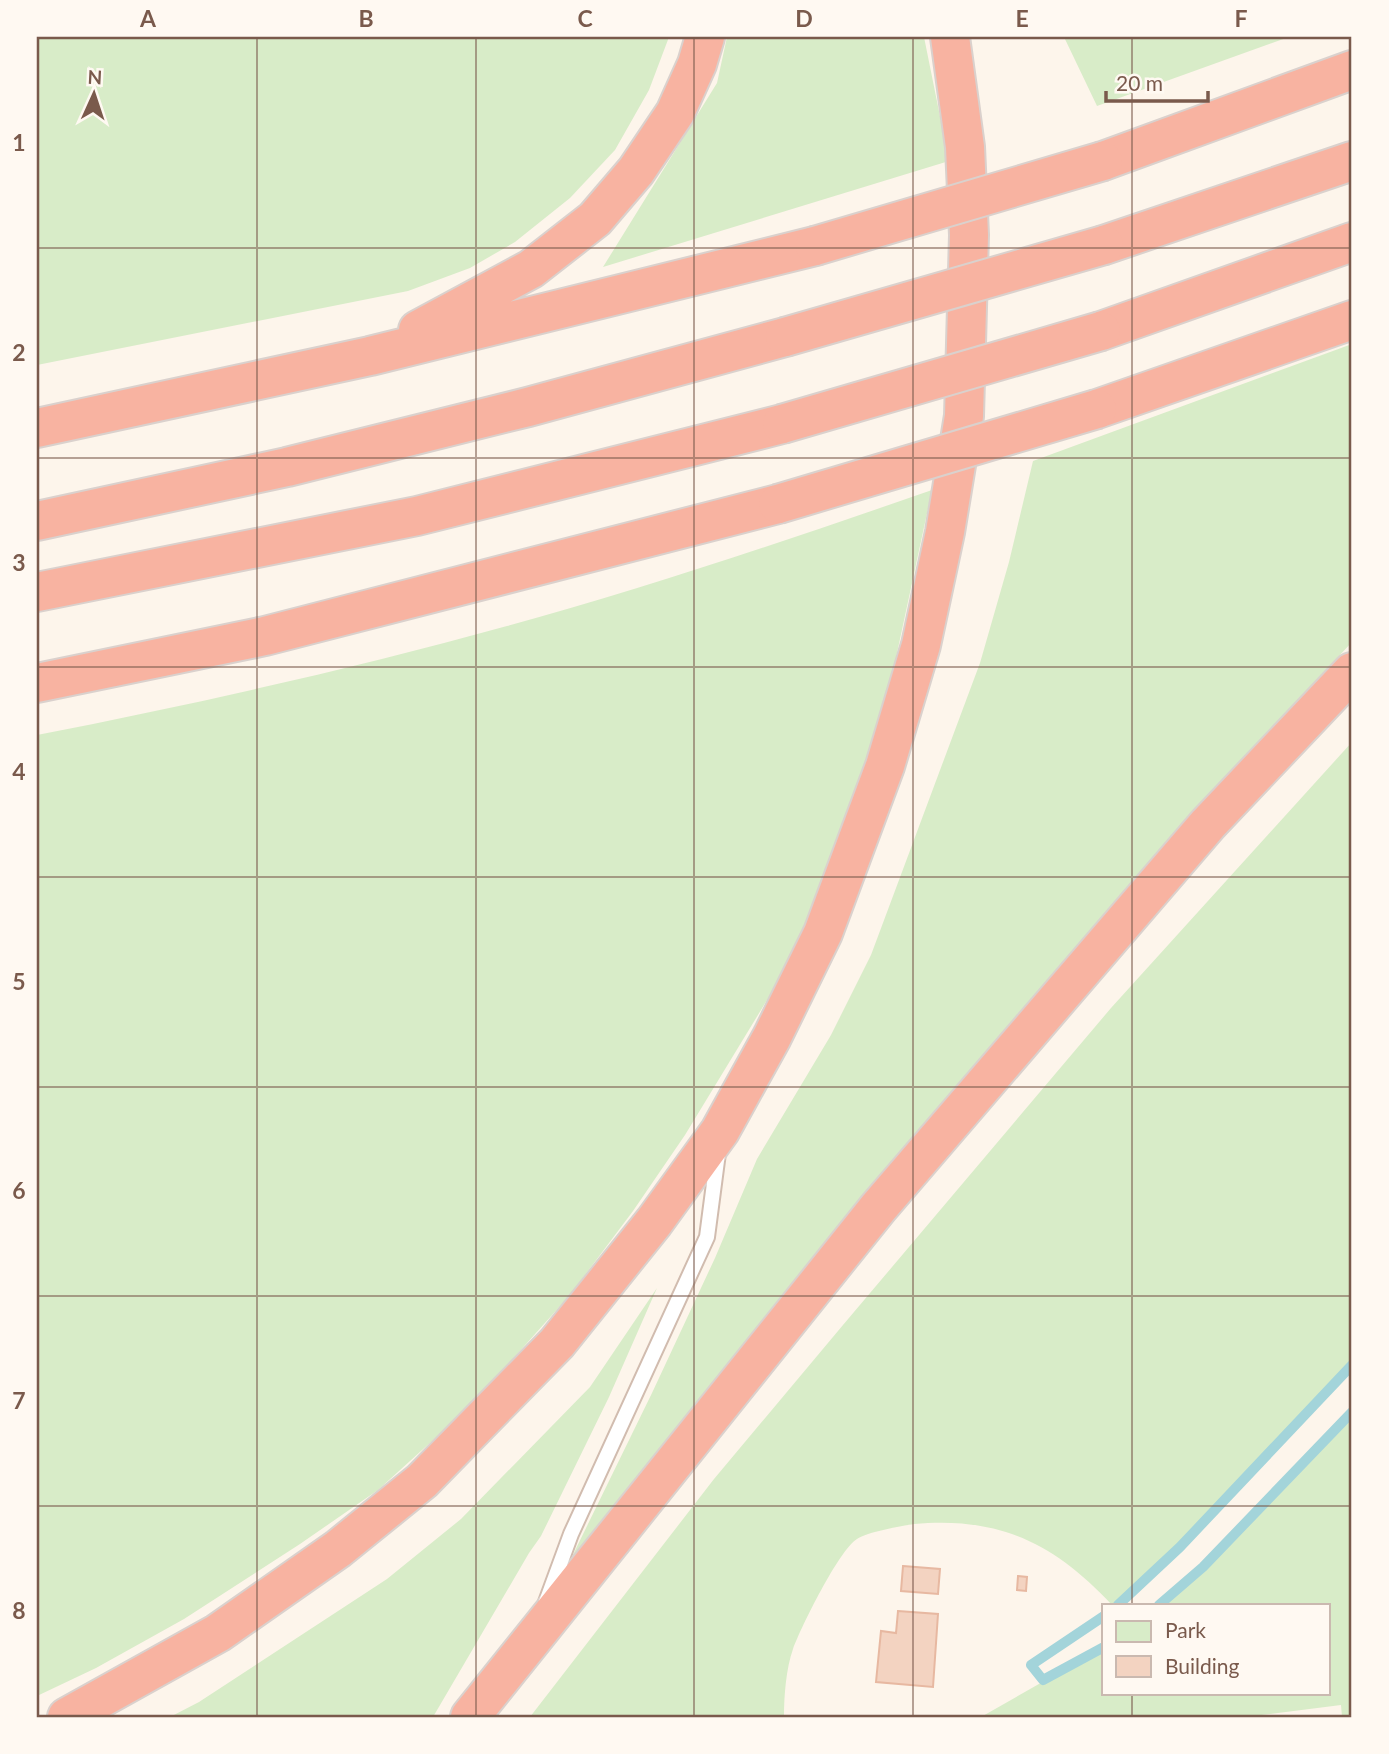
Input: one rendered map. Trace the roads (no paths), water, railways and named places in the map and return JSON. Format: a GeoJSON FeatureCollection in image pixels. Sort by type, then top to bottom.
{"type":"FeatureCollection","features":[{"type":"Feature","properties":{"kind":"highway"},"geometry":{"type":"LineString","coordinates":[[370,356],[530,269],[594,219],[636,171],[676,113],[705,37]]}},
{"type":"Feature","properties":{"kind":"highway"},"geometry":{"type":"LineString","coordinates":[[66,1717],[218,1633],[338,1549],[422,1481],[557,1343],[654,1222],[720,1131],[772,1037],[823,933],[885,766],[921,645],[944,533],[964,416],[968,333],[969,235],[965,148],[950,37]]}},
{"type":"Feature","properties":{"kind":"highway"},"geometry":{"type":"LineString","coordinates":[[37,428],[370,356],[815,246],[1102,161],[1352,70]]}},
{"type":"Feature","properties":{"kind":"highway"},"geometry":{"type":"LineString","coordinates":[[37,521],[287,467],[528,407],[785,337],[1104,245],[1352,161]]}},
{"type":"Feature","properties":{"kind":"highway"},"geometry":{"type":"LineString","coordinates":[[37,592],[417,516],[782,424],[1101,331],[1352,242]]}},
{"type":"Feature","properties":{"kind":"highway"},"geometry":{"type":"LineString","coordinates":[[37,683],[265,636],[778,504],[1097,409],[1352,320]]}},
{"type":"Feature","properties":{"kind":"highway"},"geometry":{"type":"LineString","coordinates":[[470,1717],[878,1208],[1192,842],[1352,671]]}},
{"type":"Feature","properties":{"kind":"lane"},"geometry":{"type":"LineString","coordinates":[[531,1642],[571,1534],[707,1237],[720,1131]]}},
{"type":"Feature","properties":{"kind":"waterway"},"geometry":{"type":"LineString","coordinates":[[1119,1604],[1180,1547],[1352,1365]]}},
{"type":"Feature","properties":{"kind":"waterway"},"geometry":{"type":"LineString","coordinates":[[1160,1604],[1203,1567],[1352,1412]]}},
{"type":"Feature","properties":{"kind":"waterway"},"geometry":{"type":"LineString","coordinates":[[1102,1617],[1031,1665],[1043,1680],[1102,1648]]}}]}
